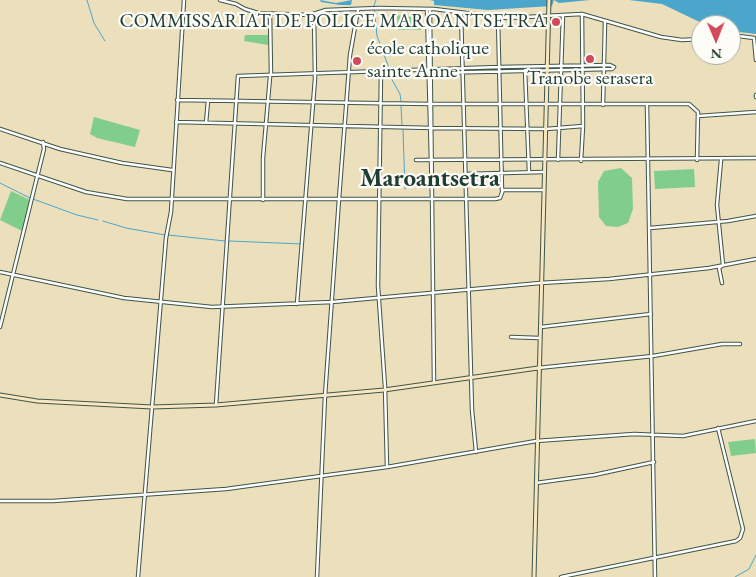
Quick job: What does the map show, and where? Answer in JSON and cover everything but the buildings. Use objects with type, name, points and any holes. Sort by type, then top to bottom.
[{"type":"main road","points":[[534,577],[540,283],[549,0]]},
{"type":"main road","points":[[0,395],[37,401],[152,407],[216,405],[384,390],[538,368]]},
{"type":"street","points":[[138,577],[166,238],[172,199],[172,170],[184,0]]},
{"type":"street","points":[[220,0],[236,4],[248,11],[270,14],[314,14],[326,10],[374,8],[428,9],[498,18],[520,18],[549,14],[582,14],[661,37],[691,40]]},
{"type":"street","points":[[428,9],[434,383]]},
{"type":"street","points":[[317,577],[323,476],[325,396],[338,199],[350,50],[358,18],[358,10]]},
{"type":"street","points":[[255,17],[258,13]]},
{"type":"street","points":[[461,13],[476,452]]},
{"type":"street","points":[[264,200],[263,158],[270,76],[270,14]]},
{"type":"street","points":[[297,304],[303,250],[315,74],[314,14]]},
{"type":"street","points":[[582,14],[584,104],[582,161]]},
{"type":"street","points":[[558,160],[560,68],[564,15]]},
{"type":"street","points":[[0,163],[86,192],[127,199],[498,199],[502,191],[502,160],[498,18]]},
{"type":"street","points":[[603,105],[605,21]]},
{"type":"street","points":[[741,36],[754,38],[756,60]]},
{"type":"street","points":[[216,405],[238,76],[604,67]]},
{"type":"street","points":[[499,69],[525,70],[547,68]]},
{"type":"street","points":[[525,70],[528,172]]},
{"type":"street","points":[[381,72],[378,298],[385,386],[386,467]]},
{"type":"street","points":[[178,100],[647,106],[689,104],[696,109],[698,116],[696,160]]},
{"type":"street","points":[[206,123],[208,101]]},
{"type":"street","points":[[647,106],[653,356],[654,577]]},
{"type":"street","points":[[698,116],[756,112]]},
{"type":"street","points":[[176,122],[528,129],[584,126]]},
{"type":"street","points":[[0,129],[122,163],[172,170]]},
{"type":"street","points":[[0,327],[38,176],[44,149],[43,142]]},
{"type":"street","points":[[416,160],[545,159],[648,161],[756,158]]},
{"type":"street","points":[[721,160],[717,205],[723,265]]},
{"type":"street","points":[[466,174],[544,172]]},
{"type":"street","points":[[502,191],[544,190]]},
{"type":"street","points":[[650,228],[756,216]]},
{"type":"street","points":[[0,272],[116,297],[204,307],[332,302],[470,291],[650,274],[756,259]]},
{"type":"street","points":[[722,283],[719,268],[723,265]]},
{"type":"street","points":[[539,327],[651,314]]},
{"type":"street","points":[[511,337],[539,338]]},
{"type":"street","points":[[538,368],[653,356],[722,344],[740,344]]},
{"type":"street","points":[[0,501],[53,501],[226,489],[386,467],[536,441],[624,435],[685,435],[756,421]]},
{"type":"street","points":[[561,577],[736,540],[743,530],[718,428]]},
{"type":"street","points":[[536,483],[594,475],[654,462]]},
{"type":"green space","points":[[397,15],[421,18],[421,30],[398,30]]},
{"type":"green space","points":[[245,35],[268,35],[268,45],[244,41]]},
{"type":"green space","points":[[94,117],[140,130],[135,147],[97,138],[90,134]]},
{"type":"green space","points":[[621,168],[632,178],[633,209],[628,223],[618,227],[606,226],[599,217],[598,182],[604,171]]},
{"type":"green space","points":[[694,169],[695,187],[655,189],[654,171]]},
{"type":"green space","points":[[11,191],[30,200],[22,231],[0,220]]},
{"type":"green space","points":[[755,439],[756,453],[731,456],[728,442]]},
{"type":"water","points":[[320,0],[336,3],[352,0],[351,5],[340,5],[321,2]]},
{"type":"water","points":[[430,0],[554,0],[552,6],[488,10],[434,5],[434,1]]},
{"type":"water","points":[[554,0],[590,0],[559,3]]},
{"type":"water","points":[[629,0],[756,0],[756,34],[741,32],[741,15],[691,15],[691,18],[662,4]]},
{"type":"waterway","points":[[87,0],[94,23],[105,41]]},
{"type":"waterway","points":[[376,0],[374,5],[377,36],[389,68]]},
{"type":"waterway","points":[[390,76],[400,94],[401,101]]},
{"type":"waterway","points":[[401,106],[402,125]]},
{"type":"waterway","points":[[403,130],[405,189]]},
{"type":"waterway","points":[[0,183],[30,198]]},
{"type":"waterway","points":[[33,199],[77,215],[98,220]]},
{"type":"waterway","points":[[103,221],[126,228],[165,235]]},
{"type":"waterway","points":[[168,235],[225,241]]},
{"type":"waterway","points":[[229,241],[302,244]]},
{"type":"waterway","points":[[735,577],[749,569],[756,555]]},
{"type":"place","name":"COMMISSARIAT DE POLICE MAROANTSETRA","points":[[556,22]]},
{"type":"place","name":"Tranobe serasera","points":[[590,59]]},
{"type":"place","name":"école catholique sainte Anne","points":[[357,61]]},
{"type":"district","name":"Maroantsetra","points":[[430,179]]}]
